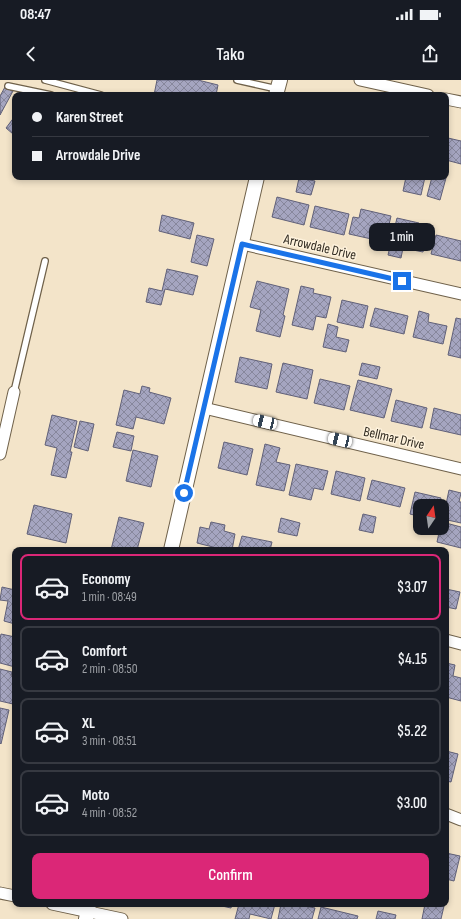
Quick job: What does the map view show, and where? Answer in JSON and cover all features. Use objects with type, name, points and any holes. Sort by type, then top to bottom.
[{"type":"street","points":[[360,80],[414,92]]},
{"type":"street","points":[[449,100],[461,102]]},
{"type":"street","points":[[172,547],[256,180]]},
{"type":"street","name":"Arrowdale Drive","points":[[242,244],[461,294]]},
{"type":"street","points":[[0,454],[14,392]]},
{"type":"street","name":"Bellmar Drive","points":[[204,408],[461,469]]},
{"type":"street","points":[[449,641],[461,644]]},
{"type":"street","points":[[449,815],[461,820]]},
{"type":"street","points":[[0,893],[12,895]]},
{"type":"street","points":[[65,907],[122,919]]},
{"type":"lane","points":[[45,80],[90,92]]},
{"type":"lane","points":[[237,80],[278,88]]},
{"type":"lane","points":[[8,86],[37,92]]},
{"type":"lane","points":[[14,392],[45,261]]},
{"type":"building","points":[[157,80],[198,80],[218,85],[217,92],[155,92]]},
{"type":"building","points":[[5,87],[13,91],[0,115],[0,96]]},
{"type":"building","points":[[12,120],[12,133],[6,128]]},
{"type":"building","points":[[449,138],[461,141],[461,164],[449,161]]},
{"type":"building","points":[[299,180],[315,181],[311,195],[296,192]]},
{"type":"building","points":[[405,180],[424,180],[421,195],[403,191]]},
{"type":"building","points":[[431,180],[445,180],[440,200],[427,196]]},
{"type":"building","points":[[277,197],[309,205],[304,225],[272,217]]},
{"type":"building","points":[[315,206],[349,214],[344,235],[310,227]]},
{"type":"building","points":[[361,209],[391,216],[385,242],[349,234],[353,217],[359,218]]},
{"type":"building","points":[[162,215],[194,223],[190,239],[159,231]]},
{"type":"building","points":[[397,218],[419,223],[417,232],[428,234],[423,252],[403,248],[401,258],[388,255]]},
{"type":"building","points":[[197,235],[214,239],[207,266],[191,262]]},
{"type":"building","points":[[436,235],[461,241],[461,261],[431,254]]},
{"type":"building","points":[[167,269],[198,276],[193,295],[165,289],[161,305],[146,302],[149,288],[162,291]]},
{"type":"building","points":[[257,281],[289,289],[280,337],[256,331],[261,310],[250,307]]},
{"type":"building","points":[[301,286],[314,289],[313,293],[331,297],[326,318],[316,316],[313,330],[292,325]]},
{"type":"building","points":[[342,300],[368,306],[363,328],[337,322]]},
{"type":"building","points":[[375,308],[408,316],[404,334],[370,326]]},
{"type":"building","points":[[419,311],[429,314],[428,322],[447,326],[443,344],[413,337]]},
{"type":"building","points":[[456,318],[461,319],[461,358],[448,355]]},
{"type":"building","points":[[328,324],[338,327],[336,337],[349,340],[346,352],[323,347]]},
{"type":"building","points":[[240,357],[272,364],[267,389],[235,382]]},
{"type":"building","points":[[283,363],[313,370],[307,399],[276,392]]},
{"type":"building","points":[[362,363],[380,367],[377,379],[359,375]]},
{"type":"building","points":[[320,379],[350,386],[344,410],[314,403]]},
{"type":"building","points":[[358,380],[392,389],[384,418],[350,410]]},
{"type":"building","points":[[142,386],[150,388],[149,392],[171,398],[164,424],[136,417],[133,429],[116,425],[124,390],[140,394]]},
{"type":"building","points":[[396,400],[427,408],[422,428],[391,421]]},
{"type":"building","points":[[434,408],[461,415],[461,435],[430,428]]},
{"type":"building","points":[[52,415],[77,421],[66,478],[51,475],[57,448],[45,445]]},
{"type":"building","points":[[80,421],[94,424],[88,451],[74,447]]},
{"type":"building","points":[[117,432],[134,436],[131,451],[113,447]]},
{"type":"building","points":[[224,442],[253,449],[247,475],[218,468]]},
{"type":"building","points":[[265,444],[280,448],[276,462],[290,465],[284,491],[256,485]]},
{"type":"building","points":[[133,450],[158,456],[151,487],[126,481]]},
{"type":"building","points":[[296,464],[328,471],[323,490],[314,488],[311,500],[289,495]]},
{"type":"building","points":[[336,471],[365,478],[360,501],[331,494]]},
{"type":"building","points":[[372,480],[405,488],[400,507],[367,499]]},
{"type":"building","points":[[449,490],[461,493],[459,502],[461,502],[461,523],[449,520],[449,499],[447,499]]},
{"type":"building","points":[[415,492],[441,498],[441,499],[413,499]]},
{"type":"building","points":[[413,501],[413,515],[410,514]]},
{"type":"building","points":[[34,505],[72,514],[66,543],[27,534]]},
{"type":"building","points":[[363,514],[376,517],[373,533],[359,530]]},
{"type":"building","points":[[119,517],[144,523],[138,547],[112,547]]},
{"type":"building","points":[[281,518],[300,523],[297,536],[278,532]]},
{"type":"building","points":[[211,522],[225,525],[224,531],[235,534],[233,547],[213,547],[197,543],[200,527],[209,529]]},
{"type":"building","points":[[449,524],[461,527],[461,548],[437,542],[438,535],[449,535]]},
{"type":"building","points":[[242,536],[272,542],[271,547],[239,547]]},
{"type":"building","points":[[2,587],[12,589],[12,623],[4,621],[8,601],[0,600]]},
{"type":"building","points":[[449,590],[460,592],[456,609],[449,608]]},
{"type":"building","points":[[1,634],[12,636],[12,666],[0,663]]},
{"type":"building","points":[[449,664],[455,665],[453,676],[461,678],[461,701],[449,698]]},
{"type":"building","points":[[0,669],[12,672],[12,704],[0,701]]},
{"type":"building","points":[[0,708],[9,710],[1,744],[0,743]]},
{"type":"building","points":[[449,752],[458,754],[451,782],[449,782]]},
{"type":"building","points":[[449,854],[460,856],[454,881],[449,880]]},
{"type":"building","points":[[238,907],[274,907],[271,919],[250,914],[249,919],[235,919]]},
{"type":"building","points":[[280,907],[315,908],[312,919],[278,919]]},
{"type":"building","points":[[321,907],[358,916],[357,919],[318,919]]},
{"type":"building","points":[[424,907],[444,907],[441,919],[422,919]]},
{"type":"building","points":[[378,911],[396,915],[395,919],[376,919]]},
{"type":"route","points":[[184,493],[242,244],[402,281]]}]
